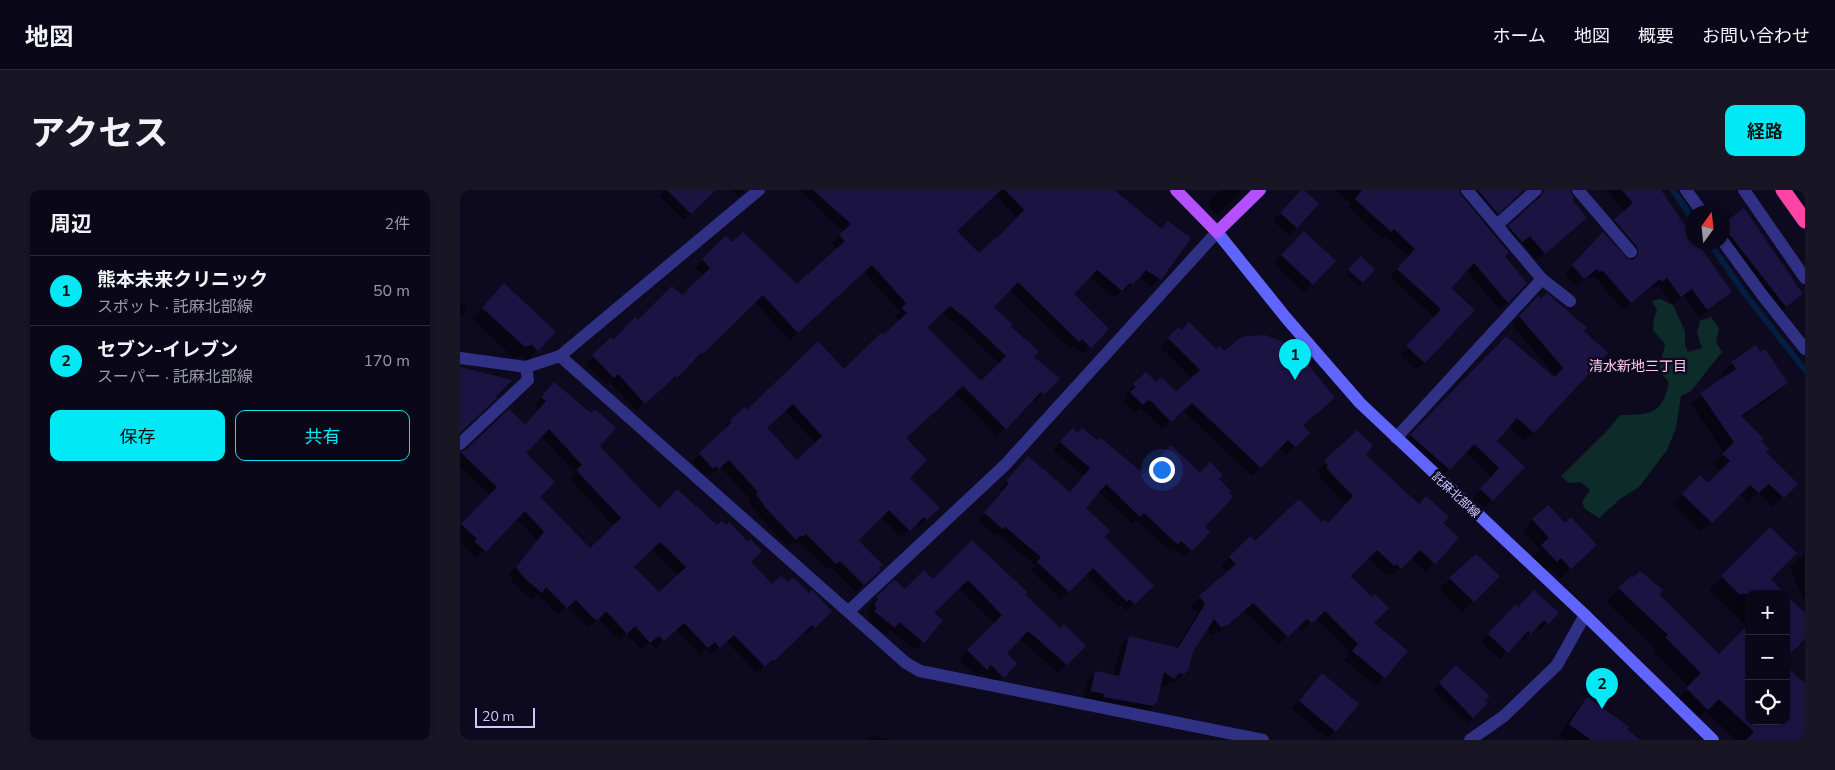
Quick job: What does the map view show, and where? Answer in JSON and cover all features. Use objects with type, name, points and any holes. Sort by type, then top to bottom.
[{"type":"highway","points":[[1783,190],[1805,221]]},
{"type":"main road","points":[[1176,190],[1217,232],[1260,190]]},
{"type":"main road","name":"託麻北部線","points":[[1217,232],[1287,319],[1354,396],[1396,438],[1586,615],[1713,740]]},
{"type":"street","points":[[460,358],[526,367],[560,356],[760,190]]},
{"type":"street","points":[[1467,190],[1542,279],[1570,301]]},
{"type":"street","points":[[1497,225],[1536,190]]},
{"type":"street","points":[[1578,190],[1631,252]]},
{"type":"street","points":[[1686,190],[1697,205]]},
{"type":"street","points":[[1744,190],[1805,278]]},
{"type":"street","points":[[849,611],[1005,465],[1217,232]]},
{"type":"street","points":[[1729,250],[1805,349]]},
{"type":"street","points":[[1396,438],[1542,279]]},
{"type":"street","points":[[560,356],[906,663],[920,671],[1263,740]]},
{"type":"street","points":[[460,444],[528,380],[526,367]]},
{"type":"street","points":[[1470,740],[1504,716],[1557,665],[1586,615]]},
{"type":"green space","points":[[1660,299],[1673,305],[1685,331],[1685,345],[1688,352],[1702,348],[1697,333],[1700,321],[1711,317],[1719,328],[1716,342],[1722,352],[1690,392],[1681,396],[1676,428],[1667,450],[1639,487],[1620,499],[1599,518],[1585,509],[1582,502],[1590,490],[1581,482],[1569,483],[1561,476],[1608,430],[1620,415],[1647,413],[1659,407],[1663,401],[1669,382],[1659,371],[1665,344],[1653,330],[1657,310],[1652,301]]},
{"type":"building","points":[[667,190],[716,190],[691,214]]},
{"type":"building","points":[[813,190],[1001,190],[957,231],[979,253],[996,239],[1024,210],[1005,190],[1114,190],[1162,229],[1168,221],[1191,238],[1161,280],[1146,270],[1133,285],[1130,283],[1122,291],[1097,270],[1074,294],[1109,329],[1091,348],[1082,339],[1079,342],[1018,282],[994,307],[1013,325],[1011,327],[1039,351],[1034,357],[1060,378],[1044,395],[1041,392],[1006,429],[963,386],[906,438],[927,460],[910,478],[940,508],[927,520],[924,517],[910,531],[889,510],[861,538],[859,541],[883,565],[879,568],[881,570],[864,585],[840,561],[836,564],[806,534],[803,537],[801,535],[796,540],[765,507],[756,494],[758,492],[729,460],[719,469],[716,466],[713,469],[699,453],[732,422],[730,420],[745,407],[747,410],[818,341],[844,369],[881,333],[883,335],[907,313],[902,308],[906,303],[872,265],[798,333],[763,295],[703,354],[701,353],[677,378],[676,376],[645,404],[618,374],[614,378],[592,355],[611,337],[613,340],[635,317],[638,320],[672,286],[682,295],[710,268],[702,259],[726,236],[732,242],[743,232],[797,284],[845,241],[839,235],[851,224]],"holes":[[[950,306],[968,320],[1006,356],[981,381],[927,327]],[[793,404],[822,436],[797,460],[767,428]]]},
{"type":"building","points":[[1301,190],[1304,190],[1319,204],[1297,228],[1280,213]]},
{"type":"building","points":[[1362,190],[1459,190],[1461,195],[1509,253],[1505,256],[1527,283],[1508,303],[1474,263],[1451,288],[1475,310],[1425,363],[1406,346],[1441,309],[1397,269],[1415,249],[1394,229],[1391,232],[1355,199]]},
{"type":"building","points":[[1478,190],[1524,190],[1498,214]]},
{"type":"building","points":[[1544,190],[1570,190],[1574,198],[1572,200],[1587,218],[1545,254],[1530,236],[1522,242],[1508,226],[1541,196]]},
{"type":"building","points":[[1622,190],[1661,190],[1685,226],[1685,250],[1703,250],[1732,292],[1707,310],[1692,289],[1681,297],[1667,278],[1662,282],[1660,279],[1631,303],[1602,270],[1600,272],[1597,269],[1584,279],[1572,265],[1603,232],[1628,259],[1633,260],[1638,255],[1637,247],[1614,220],[1633,203]]},
{"type":"building","points":[[1744,208],[1803,294],[1786,307],[1730,235],[1730,219]]},
{"type":"building","points":[[1304,231],[1336,261],[1313,285],[1281,255]]},
{"type":"building","points":[[1361,256],[1375,270],[1363,283],[1348,270]]},
{"type":"building","points":[[504,283],[556,332],[538,351],[532,345],[525,347],[482,308]]},
{"type":"building","points":[[1547,293],[1587,328],[1584,331],[1608,353],[1534,433],[1517,418],[1497,441],[1525,467],[1493,501],[1480,489],[1499,468],[1474,444],[1450,470],[1410,435],[1506,336],[1554,377],[1563,368],[1519,316],[1538,296],[1541,299]]},
{"type":"building","points":[[1189,322],[1216,349],[1219,346],[1224,351],[1240,338],[1249,335],[1265,335],[1284,342],[1299,360],[1303,358],[1335,398],[1303,425],[1310,433],[1295,447],[1288,440],[1261,468],[1192,403],[1171,422],[1152,402],[1148,400],[1143,405],[1130,392],[1136,387],[1133,384],[1146,372],[1156,382],[1162,377],[1176,392],[1200,370],[1168,338],[1178,327],[1182,330]]},
{"type":"building","points":[[1756,345],[1760,352],[1765,349],[1788,383],[1741,416],[1764,439],[1761,441],[1769,449],[1766,452],[1798,484],[1784,498],[1769,484],[1759,493],[1750,485],[1712,523],[1682,494],[1700,475],[1708,483],[1730,461],[1722,454],[1734,442],[1700,393],[1736,369],[1731,362]]},
{"type":"building","points":[[460,367],[512,380],[495,397],[497,398],[460,433]]},
{"type":"building","points":[[554,382],[591,413],[595,409],[616,428],[600,446],[659,509],[677,489],[717,525],[722,521],[726,525],[729,522],[748,542],[750,539],[762,551],[751,562],[772,584],[781,576],[788,582],[793,577],[809,593],[812,590],[832,611],[815,628],[812,625],[774,661],[772,660],[765,667],[734,635],[720,648],[715,642],[708,648],[684,623],[664,641],[659,636],[650,643],[635,626],[627,634],[606,611],[598,620],[594,619],[576,600],[567,608],[546,587],[542,593],[524,578],[516,567],[544,532],[525,511],[486,552],[474,541],[477,539],[461,524],[497,487],[460,452],[466,450],[509,409],[525,425],[546,401],[541,397]],"holes":[[[549,429],[582,465],[576,470],[621,518],[590,548],[540,497],[555,482],[526,453]],[[660,542],[686,567],[659,592],[634,567]]]},
{"type":"building","points":[[1072,428],[1078,433],[1082,428],[1098,441],[1101,438],[1144,474],[1171,445],[1200,473],[1210,462],[1223,475],[1219,479],[1231,491],[1229,493],[1233,497],[1205,527],[1210,532],[1192,551],[1181,541],[1178,545],[1144,513],[1140,517],[1106,484],[1086,508],[1110,531],[1105,537],[1154,586],[1135,604],[1129,599],[1127,602],[1093,568],[1069,592],[1037,562],[1041,557],[1005,527],[1003,529],[984,513],[1009,483],[1006,481],[1028,456],[1070,492],[1090,468],[1060,442]]},
{"type":"building","points":[[1357,430],[1373,446],[1366,455],[1419,504],[1426,496],[1449,517],[1443,523],[1459,538],[1435,564],[1420,550],[1401,569],[1396,564],[1394,566],[1377,550],[1350,576],[1372,597],[1375,594],[1389,608],[1374,623],[1408,651],[1385,678],[1352,651],[1358,644],[1325,611],[1312,623],[1307,619],[1288,637],[1253,603],[1226,627],[1225,625],[1222,628],[1214,619],[1193,652],[1188,671],[1185,674],[1179,673],[1174,679],[1164,672],[1157,703],[1154,706],[1103,697],[1104,694],[1091,691],[1095,671],[1119,676],[1129,636],[1178,648],[1205,604],[1199,596],[1236,564],[1229,557],[1250,536],[1255,541],[1299,499],[1322,522],[1324,520],[1328,523],[1353,496],[1326,468],[1328,466],[1324,461]]},
{"type":"building","points":[[1548,505],[1565,523],[1571,517],[1597,545],[1571,569],[1561,558],[1557,562],[1541,545],[1549,538],[1532,519]]},
{"type":"building","points":[[1770,527],[1797,553],[1771,579],[1781,590],[1745,590],[1745,594],[1739,594],[1721,576]]},
{"type":"building","points":[[972,540],[1027,592],[1025,594],[1060,628],[1064,624],[1086,646],[1067,665],[1028,631],[1007,653],[1017,664],[1004,678],[991,665],[987,670],[967,650],[1002,615],[968,580],[934,613],[943,620],[924,643],[899,622],[895,628],[874,611],[877,608],[874,605],[878,599],[876,597],[894,580],[905,589],[924,570],[933,579]]},
{"type":"building","points":[[1476,554],[1500,576],[1474,602],[1449,578]]},
{"type":"building","points":[[1640,571],[1663,590],[1659,594],[1719,654],[1745,628],[1745,724],[1719,699],[1708,710],[1686,688],[1701,673],[1665,637],[1668,635],[1618,588],[1631,576],[1632,578]]},
{"type":"building","points":[[1534,590],[1559,613],[1548,624],[1544,620],[1531,634],[1528,631],[1508,653],[1488,634],[1516,604],[1518,607]]},
{"type":"building","points":[[1790,599],[1805,613],[1805,639],[1790,654]]},
{"type":"building","points":[[1456,665],[1490,696],[1485,701],[1488,703],[1473,718],[1439,683]]},
{"type":"building","points":[[1790,670],[1805,684],[1805,740],[1746,740],[1754,732],[1747,725],[1790,725]]},
{"type":"building","points":[[1322,673],[1359,704],[1336,732],[1299,701]]},
{"type":"building","points":[[1587,697],[1629,727],[1627,730],[1640,740],[1591,740],[1569,724]]},
{"type":"waterway","points":[[1673,190],[1685,208]]},
{"type":"waterway","points":[[1715,250],[1745,294],[1805,370]]},
{"type":"place","name":"熊本未来クリニック","points":[[1295,380]]},
{"type":"place","name":"セブン-イレブン","points":[[1602,709]]},
{"type":"district","name":"清水新地三丁目","points":[[1638,366]]}]
